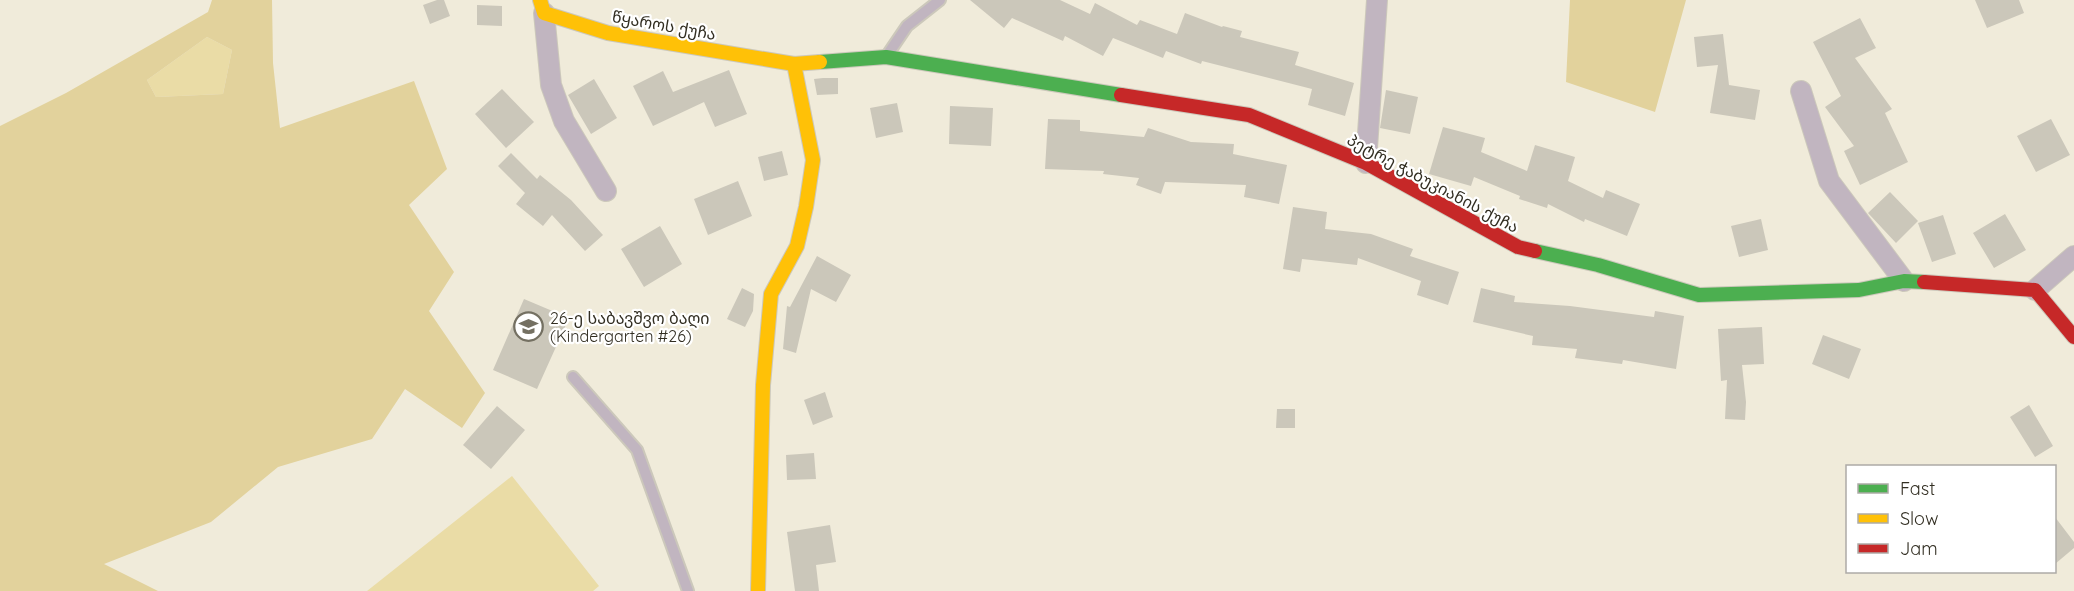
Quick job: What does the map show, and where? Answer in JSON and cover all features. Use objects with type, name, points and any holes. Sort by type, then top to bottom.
[{"type":"street","points":[[1366,163],[1377,0]]},
{"type":"street","points":[[542,6],[554,94],[564,121],[606,191]]},
{"type":"street","name":"წყაროს ქუჩა","points":[[542,6],[609,33],[794,64]]},
{"type":"street","name":"პეტრე ჭაბუკიანის ქუჩა","points":[[794,64],[886,57],[1249,114],[1366,163],[1518,247],[1598,265],[1699,295],[1859,290],[1904,281],[2035,290]]},
{"type":"street","points":[[758,591],[763,385],[771,294],[797,246],[813,160],[794,64]]},
{"type":"street","points":[[1801,91],[1829,181],[1904,281]]},
{"type":"street","points":[[2074,256],[2035,290],[2074,337]]},
{"type":"lane","points":[[886,57],[907,26],[940,0]]},
{"type":"lane","points":[[573,377],[637,450],[688,591]]},
{"type":"shaded area","points":[[212,0],[272,0],[273,63],[280,128],[414,81],[447,169],[409,205],[454,272],[429,311],[485,393],[462,428],[405,389],[372,439],[278,467],[211,522],[104,564],[158,591],[0,591],[0,126],[66,93],[208,12]],"holes":[[[207,37],[232,50],[223,94],[156,97],[147,80]]]},
{"type":"shaded area","points":[[1570,0],[1686,0],[1655,112],[1566,82]]},
{"type":"shaded area","points":[[207,37],[232,50],[223,94],[156,97],[147,80]]},
{"type":"shaded area","points":[[512,476],[599,586],[593,591],[367,591]]},
{"type":"building","points":[[444,0],[450,16],[430,24],[423,5]]},
{"type":"building","points":[[970,0],[1060,0],[1090,14],[1095,3],[1137,25],[1140,20],[1177,34],[1185,13],[1222,27],[1242,31],[1240,37],[1299,52],[1295,65],[1354,83],[1345,116],[1308,105],[1312,89],[1202,61],[1201,64],[1166,51],[1163,58],[1113,38],[1103,56],[1065,36],[1063,41],[1012,18],[1004,28]]},
{"type":"building","points":[[1975,0],[2019,0],[2024,13],[1987,28]]},
{"type":"building","points":[[477,5],[502,6],[502,26],[477,25]]},
{"type":"building","points":[[1860,18],[1876,48],[1855,58],[1892,109],[1885,113],[1908,162],[1860,185],[1844,151],[1854,146],[1825,107],[1841,96],[1813,42]]},
{"type":"building","points":[[1723,34],[1729,85],[1760,90],[1755,120],[1710,113],[1718,65],[1697,67],[1694,37]]},
{"type":"building","points":[[729,70],[747,114],[715,127],[704,102],[653,126],[633,86],[663,71],[673,92]]},
{"type":"building","points":[[838,78],[838,94],[817,95],[814,79]]},
{"type":"building","points":[[594,79],[617,118],[591,134],[568,95]]},
{"type":"building","points":[[502,89],[534,122],[506,148],[475,114]]},
{"type":"building","points":[[1386,90],[1418,97],[1410,134],[1380,128]]},
{"type":"building","points":[[897,103],[903,132],[876,138],[870,108]]},
{"type":"building","points":[[950,106],[993,108],[991,146],[949,144]]},
{"type":"building","points":[[1048,119],[1080,120],[1080,131],[1144,137],[1148,128],[1191,142],[1234,144],[1233,154],[1287,165],[1279,204],[1244,197],[1246,185],[1165,182],[1161,194],[1136,185],[1139,178],[1103,174],[1104,171],[1045,169]]},
{"type":"building","points":[[2051,119],[2070,155],[2036,172],[2017,136]]},
{"type":"building","points":[[1443,127],[1485,138],[1481,152],[1527,171],[1535,145],[1575,157],[1568,181],[1603,198],[1606,190],[1640,204],[1627,236],[1585,219],[1584,222],[1548,204],[1547,208],[1519,199],[1520,196],[1474,177],[1471,186],[1429,174]]},
{"type":"building","points":[[782,151],[788,175],[764,181],[758,157]]},
{"type":"building","points":[[511,153],[537,179],[540,175],[571,200],[603,235],[585,251],[552,215],[543,226],[516,204],[525,193],[498,166]]},
{"type":"building","points":[[738,181],[752,216],[708,235],[694,199]]},
{"type":"building","points":[[1890,192],[1918,221],[1896,243],[1868,213]]},
{"type":"building","points":[[1293,207],[1327,212],[1325,229],[1371,234],[1413,249],[1410,256],[1459,272],[1448,305],[1417,295],[1421,281],[1358,258],[1357,265],[1302,259],[1300,272],[1283,269]]},
{"type":"building","points":[[2005,214],[2026,250],[1994,268],[1973,233]]},
{"type":"building","points":[[1943,215],[1956,254],[1932,262],[1918,223]]},
{"type":"building","points":[[1761,219],[1768,250],[1739,257],[1731,226]]},
{"type":"building","points":[[660,226],[682,264],[644,287],[621,249]]},
{"type":"building","points":[[817,256],[851,275],[836,302],[811,289],[796,353],[783,349],[787,306],[790,307]]},
{"type":"building","points":[[742,288],[754,294],[753,311],[745,327],[727,319]]},
{"type":"building","points":[[1481,288],[1515,296],[1514,302],[1570,306],[1654,317],[1655,311],[1684,316],[1676,369],[1623,360],[1622,364],[1575,358],[1577,349],[1532,345],[1533,336],[1473,322]]},
{"type":"building","points":[[524,299],[569,318],[537,389],[493,370]]},
{"type":"building","points":[[1762,327],[1764,364],[1742,365],[1746,402],[1745,420],[1725,419],[1727,380],[1721,381],[1718,329]]},
{"type":"building","points":[[1823,335],[1861,349],[1849,379],[1812,364]]},
{"type":"building","points":[[825,392],[833,417],[813,425],[804,400]]},
{"type":"building","points":[[2029,405],[2053,446],[2035,457],[2010,417]]},
{"type":"building","points":[[497,406],[525,430],[491,469],[463,445]]},
{"type":"building","points":[[1277,409],[1295,409],[1295,428],[1276,428]]},
{"type":"building","points":[[814,453],[816,479],[787,480],[786,455]]},
{"type":"building","points":[[2056,518],[2074,542],[2074,548],[2056,563]]},
{"type":"building","points":[[830,525],[836,562],[816,565],[819,591],[795,591],[787,532]]},
{"type":"traffic: fast","points":[[820,62],[886,57],[1121,95]]},
{"type":"traffic: fast","points":[[1535,251],[1598,265],[1699,295],[1859,290],[1904,281],[1924,282]]},
{"type":"traffic: slow","points":[[540,0],[544,13],[608,33],[794,64],[820,62]]},
{"type":"traffic: slow","points":[[758,591],[763,385],[771,294],[797,246],[813,160],[794,64]]},
{"type":"traffic: jam","points":[[1121,95],[1249,115],[1366,163],[1518,247],[1535,251]]},
{"type":"traffic: jam","points":[[1924,282],[2035,290],[2074,337]]},
{"type":"place","name":"26-ე საბავშვო ბაღი (Kindergarten #26)","points":[[529,327]]}]
